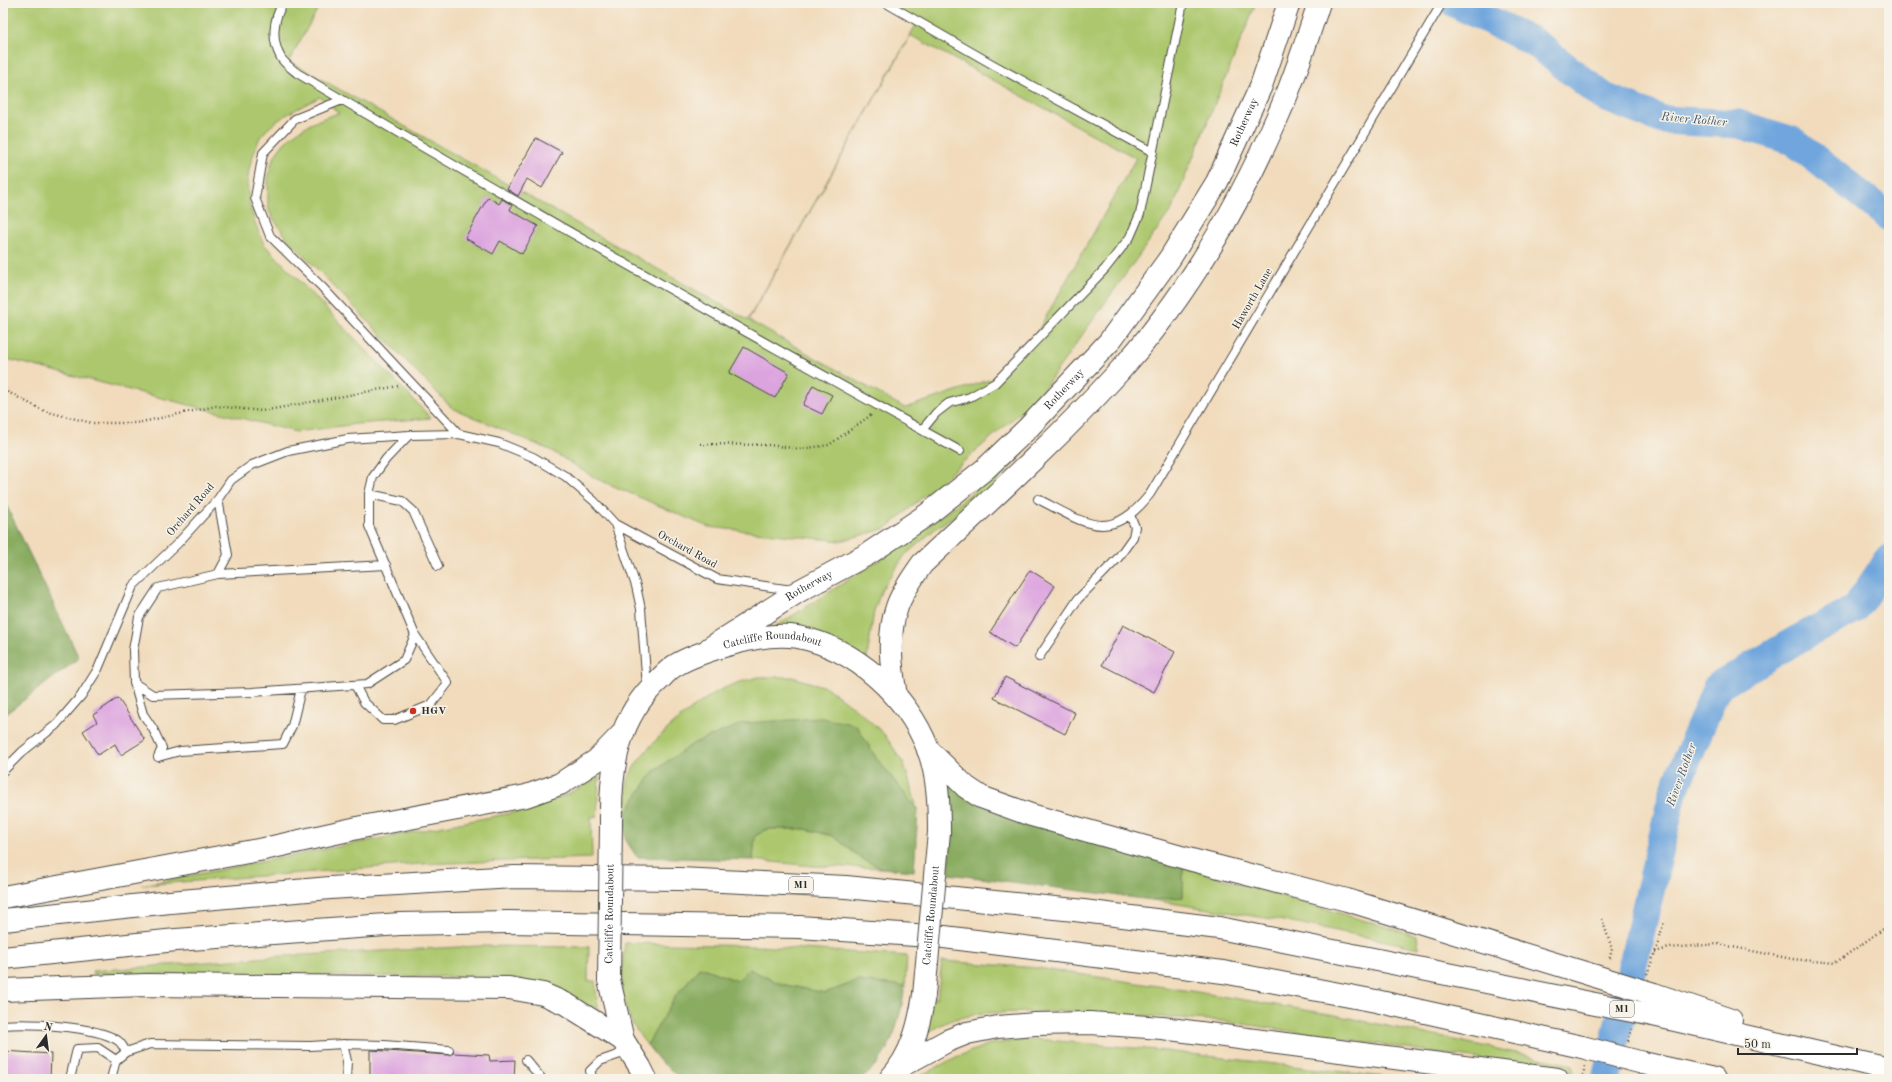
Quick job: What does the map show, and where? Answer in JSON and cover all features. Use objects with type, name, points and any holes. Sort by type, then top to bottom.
[{"type":"main road","name":"Rotherway","points":[[701,653],[799,591],[868,554],[928,514],[979,473],[1027,429],[1109,342],[1170,258],[1217,182],[1261,86],[1289,3]]},
{"type":"main road","points":[[896,696],[891,667],[892,627],[897,606],[912,579],[922,564],[1071,421],[1116,375],[1151,332],[1196,269],[1237,202],[1277,118],[1319,3]]},
{"type":"main road","name":"Catcliffe Roundabout","points":[[646,1079],[626,1045],[609,980],[610,792],[616,753],[632,711],[648,690],[675,665],[701,653],[760,637],[798,637],[835,649],[846,655],[878,678],[896,696],[922,735],[928,750],[938,792],[939,832],[924,994],[917,1029],[910,1050],[896,1073]]},
{"type":"main road","points":[[3,897],[264,849],[362,827],[526,796],[560,784],[597,760],[623,732]]},
{"type":"main road","points":[[928,750],[966,787],[981,797],[1031,815],[1192,860],[1347,900],[1654,994],[1832,1055]]},
{"type":"main road","name":"M1","points":[[3,920],[170,902],[299,891],[514,877],[678,879],[846,887],[1075,910],[1219,928],[1653,1016],[1889,1068]]},
{"type":"main road","points":[[3,958],[176,940],[400,924],[508,922],[798,927],[944,937],[1224,972],[1376,1001],[1582,1047],[1714,1079]]},
{"type":"main road","points":[[3,990],[145,985],[509,988],[543,994],[566,1004],[626,1045]]},
{"type":"main road","points":[[896,1073],[948,1041],[967,1033],[1028,1025],[1090,1023],[1162,1028],[1557,1079]]},
{"type":"lane","points":[[283,3],[274,23],[275,45],[282,59],[297,73],[499,192],[960,451]]},
{"type":"lane","points":[[886,3],[992,64],[1154,152]]},
{"type":"lane","points":[[922,430],[936,413],[949,403],[970,397],[995,383],[1105,269],[1130,236],[1140,214],[1154,152],[1164,89],[1183,3]]},
{"type":"lane","name":"Haworth Lane","points":[[1038,499],[1076,518],[1101,527],[1116,523],[1140,507],[1154,488],[1442,3]]},
{"type":"lane","points":[[342,100],[295,119],[263,153],[255,198],[270,236],[322,287],[459,434]]},
{"type":"lane","name":"Orchard Road","points":[[3,772],[22,752],[56,725],[81,696],[98,669],[132,586],[178,543],[218,499],[230,480],[252,465],[288,450],[348,439],[409,435],[459,434],[499,443],[533,457],[565,476],[594,501],[615,524],[717,580],[799,591]]},
{"type":"lane","points":[[355,685],[364,702],[383,720],[394,720],[431,705],[448,683],[415,635],[370,526],[369,494],[373,477],[386,459],[409,435]]},
{"type":"lane","points":[[369,494],[402,501],[413,511],[438,566]]},
{"type":"lane","points":[[218,499],[228,555],[218,574]]},
{"type":"lane","points":[[1039,657],[1078,600],[1118,558],[1133,537],[1135,527],[1130,515]]},
{"type":"lane","name":"Orchard Road","points":[[615,524],[638,594],[641,609],[648,690]]},
{"type":"lane","points":[[301,688],[292,726],[283,744],[180,751],[158,757],[162,748],[153,729],[143,714],[134,683],[133,650],[139,617],[158,588],[218,574],[386,565]]},
{"type":"lane","points":[[134,683],[153,695],[188,695],[367,684],[404,660],[415,635]]},
{"type":"lane","points":[[3,1025],[52,1025],[99,1034],[118,1040],[126,1052]]},
{"type":"lane","points":[[111,1079],[116,1060],[126,1052],[150,1044],[310,1046],[342,1044],[384,1045],[449,1050]]},
{"type":"lane","points":[[342,1044],[347,1061],[346,1079]]},
{"type":"lane","points":[[593,1079],[590,1071],[600,1061],[626,1045]]},
{"type":"lane","points":[[70,1079],[76,1049],[98,1048],[116,1060]]},
{"type":"lane","points":[[526,1060],[542,1079]]},
{"type":"path","points":[[3,385],[8,392],[44,411],[92,423],[137,423],[216,406],[262,411],[411,383]]},
{"type":"path","points":[[700,444],[768,445],[801,449],[829,445],[880,407]]},
{"type":"path","points":[[1655,952],[1669,948],[1718,944],[1792,959],[1835,963],[1889,925]]},
{"type":"green space","points":[[3,3],[321,3],[289,61],[905,408],[992,379],[1035,336],[1136,158],[910,35],[916,25],[876,3],[1256,3],[1172,209],[1038,397],[887,528],[841,541],[708,527],[595,478],[550,450],[452,408],[287,238],[270,213],[268,208],[269,175],[272,161],[279,149],[288,139],[299,131],[311,124],[339,113],[320,97],[296,109],[281,119],[267,130],[260,138],[250,165],[248,177],[251,210],[264,244],[431,418],[357,424],[296,432],[3,358]]},
{"type":"green space","points":[[1025,452],[974,506],[955,515],[935,529],[905,555],[882,589],[874,611],[867,658],[773,628],[909,541]]},
{"type":"green space","points":[[3,498],[79,658],[3,716]]},
{"type":"green space","points":[[758,677],[792,677],[826,687],[860,712],[884,734],[904,764],[918,811],[875,756],[856,725],[655,770],[635,798],[626,814],[626,793],[628,781],[633,769],[655,741],[687,713],[717,692],[732,685]]},
{"type":"green space","points":[[822,718],[856,725],[875,756],[918,811],[914,871],[882,868],[864,860],[833,836],[806,829],[768,829],[755,836],[753,860],[637,857],[625,839],[626,814],[635,798],[655,770],[694,743],[744,723]]},
{"type":"green space","points":[[599,777],[597,816],[591,817],[592,858],[420,864],[142,885],[526,810],[566,795]]},
{"type":"green space","points":[[944,779],[1183,867],[1183,897],[1152,900],[949,874],[951,835],[943,834]]},
{"type":"green space","points":[[768,829],[806,829],[833,836],[864,860],[882,868],[812,866],[753,860],[755,836]]},
{"type":"green space","points":[[1183,867],[1417,936],[1419,948],[1303,924],[1152,900],[1183,897]]},
{"type":"green space","points":[[625,943],[758,946],[907,956],[905,986],[858,981],[825,993],[781,984],[749,969],[738,981],[700,967],[675,997],[647,1045],[631,1020],[623,997],[622,972]]},
{"type":"green space","points":[[479,946],[589,947],[588,981],[595,981],[599,1014],[523,980],[491,977],[93,974],[92,971],[283,956]]},
{"type":"green space","points":[[942,961],[1038,968],[1335,1015],[1573,1065],[1573,1073],[1223,1021],[1075,1011],[983,1013],[951,1020],[925,1033],[929,998],[937,998]]},
{"type":"green space","points":[[700,967],[737,981],[749,969],[781,984],[825,993],[858,981],[905,986],[897,1025],[887,1049],[880,1060],[861,1079],[682,1079],[660,1061],[647,1045],[675,997]]},
{"type":"green space","points":[[1036,1039],[1157,1050],[1402,1079],[915,1079],[956,1057],[990,1044]]},
{"type":"building","points":[[536,138],[562,152],[542,188],[527,179],[518,196],[507,189]]},
{"type":"building","points":[[488,197],[499,204],[502,199],[512,205],[510,210],[538,226],[522,254],[500,241],[493,254],[465,238]]},
{"type":"building","points":[[744,347],[789,373],[775,398],[729,373]]},
{"type":"building","points":[[813,385],[832,395],[822,414],[803,405]]},
{"type":"building","points":[[1030,570],[1055,586],[1015,648],[990,632]]},
{"type":"building","points":[[1123,625],[1175,652],[1154,692],[1102,665]]},
{"type":"building","points":[[1005,677],[1075,713],[1065,734],[994,698]]},
{"type":"building","points":[[118,698],[145,740],[121,755],[115,744],[98,755],[83,731],[97,722],[93,715]]},
{"type":"building","points":[[370,1050],[449,1055],[453,1053],[489,1055],[490,1061],[515,1060],[514,1079],[370,1079]]},
{"type":"building","points":[[3,1051],[51,1054],[50,1079],[3,1079]]},
{"type":"waterway","name":"River Rother","points":[[1454,3],[1534,42],[1604,97],[1663,120],[1739,124],[1793,141],[1889,217]]},
{"type":"waterway","name":"River Rother","points":[[1606,1079],[1673,793],[1717,687],[1798,639],[1855,609],[1889,559]]},
{"type":"place","name":"HGV","points":[[413,711]]}]
